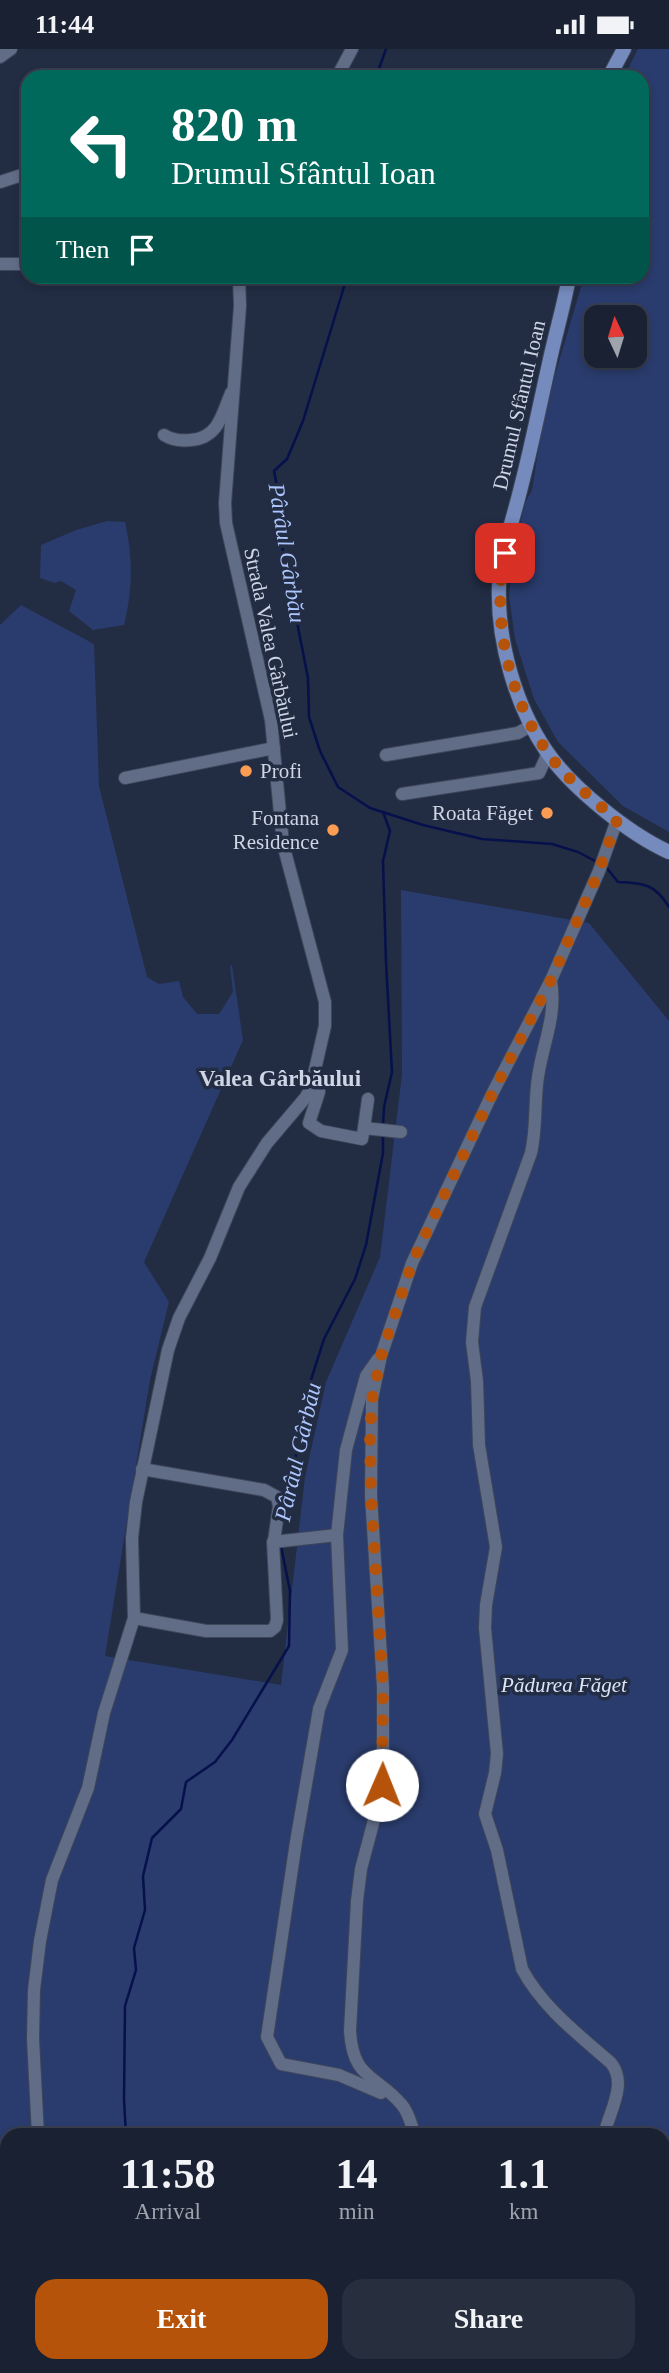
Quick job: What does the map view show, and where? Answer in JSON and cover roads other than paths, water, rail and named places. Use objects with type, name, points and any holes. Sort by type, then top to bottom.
[{"type":"main road","points":[[613,70],[624,49]]},
{"type":"main road","name":"Drumul Sfântul Ioan","points":[[567,284],[505,553],[499,587],[503,630],[510,668],[532,725],[548,753],[576,784],[617,820],[644,840],[669,852]]},
{"type":"street","points":[[0,57],[11,49]]},
{"type":"street","points":[[341,70],[352,49]]},
{"type":"street","points":[[0,182],[21,175]]},
{"type":"street","points":[[0,264],[21,264]]},
{"type":"street","name":"Strada Valea Gârbăului","points":[[239,284],[226,523],[266,695],[283,844],[324,1002],[325,1026],[311,1087]]},
{"type":"street","name":"Strada Valea Gârbăului","points":[[164,435],[186,441],[197,440],[212,433],[218,426],[235,383]]},
{"type":"street","points":[[386,755],[518,733],[532,725]]},
{"type":"street","points":[[125,778],[274,748]]},
{"type":"street","points":[[402,794],[539,773],[548,753]]},
{"type":"street","points":[[412,2128],[404,2108],[355,2061],[350,2031],[356,1901],[383,1771],[383,1687],[371,1471],[372,1399],[381,1356],[412,1263],[493,1092],[551,980],[599,871],[617,820]]},
{"type":"street","points":[[551,980],[554,1004],[539,1073],[533,1143],[475,1307],[472,1323],[479,1445],[496,1547],[486,1605],[485,1628],[497,1754],[485,1814],[488,1830],[497,1850],[522,1969],[545,2003],[611,2063],[618,2075],[618,2088],[606,2128]]},
{"type":"street","points":[[38,2128],[33,2039],[34,1990],[46,1905],[52,1879],[88,1788],[103,1713],[134,1618],[132,1538],[142,1469],[158,1390],[179,1318],[210,1258],[239,1187],[267,1143],[306,1097],[311,1087],[319,1092],[309,1123],[321,1131],[362,1139],[368,1099]]},
{"type":"street","points":[[364,1128],[389,1131]]},
{"type":"street","points":[[381,1356],[366,1376],[346,1450],[337,1535],[342,1650],[319,1709],[267,2037],[281,2064],[339,2075],[394,2098]]},
{"type":"street","points":[[134,1618],[206,1631],[266,1632],[273,1629],[277,1620],[277,1497],[264,1490],[142,1469]]},
{"type":"street","points":[[278,1540],[337,1535]]},
{"type":"waterway","name":"Pârâul Gârbău","points":[[378,70],[386,49]]},
{"type":"waterway","name":"Pârâul Gârbău","points":[[345,284],[303,421],[287,459],[274,471],[279,497],[277,520],[308,678],[309,717],[320,751],[338,787],[370,808],[423,825],[482,839],[552,844],[578,852],[597,862]]},
{"type":"waterway","name":"Pârâul Gârbău","points":[[383,812],[390,831],[383,861],[392,1072],[383,1125]]},
{"type":"waterway","points":[[606,867],[618,882],[642,884],[654,889],[669,907]]},
{"type":"waterway","name":"Pârâul Gârbău","points":[[284,1505],[302,1431],[309,1386],[324,1339],[355,1279],[366,1245],[383,1153],[383,1135]]},
{"type":"waterway","name":"Pârâul Gârbău","points":[[126,2128],[125,2006],[136,1970],[134,1948],[145,1910],[143,1876],[152,1838],[181,1809],[186,1782],[215,1762],[232,1740],[289,1646],[290,1591],[281,1546]]},
{"type":"place","name":"Profi","points":[[246,771]]},
{"type":"place","name":"Roata Făget","points":[[547,813]]},
{"type":"place","name":"Fontana Residence","points":[[333,830]]},
{"type":"district","name":"Valea Gârbăului","points":[[280,1078]]},
{"type":"park label","name":"Pădurea Făget","points":[[564,1685]]}]
